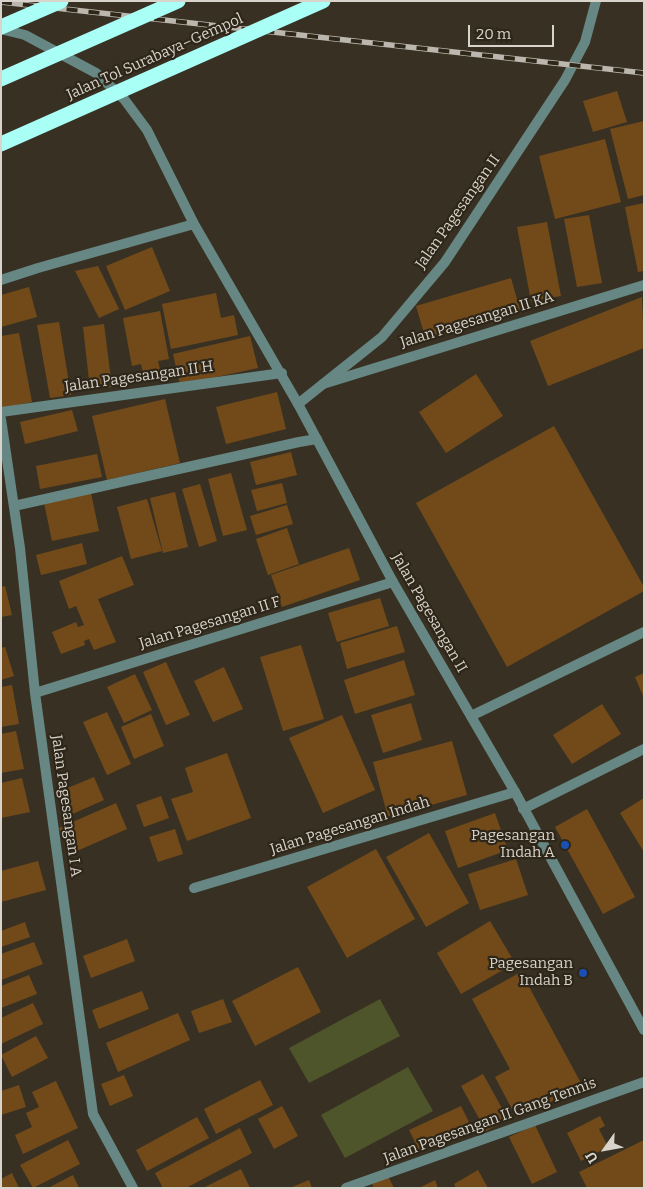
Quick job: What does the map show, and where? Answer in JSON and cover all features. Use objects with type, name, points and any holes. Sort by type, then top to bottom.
[{"type":"highway","points":[[1,28],[60,1]]},
{"type":"highway","points":[[1,79],[178,1]]},
{"type":"highway","name":"Jalan Tol Surabaya–Gempol","points":[[1,144],[323,1]]},
{"type":"street","name":"Jalan Pagesangan II","points":[[298,404],[382,338],[445,262],[574,65],[585,42],[596,1]]},
{"type":"street","name":"Jalan Pagesangan II","points":[[1,28],[24,35],[96,73],[124,99],[147,130],[194,224],[282,373],[393,582],[514,792],[644,1030]]},
{"type":"street","points":[[1,280],[194,224]]},
{"type":"street","name":"Jalan Pagesangan II KA","points":[[320,385],[644,285]]},
{"type":"street","name":"Jalan Pagesangan II H","points":[[1,412],[282,373]]},
{"type":"street","name":"Jalan Pagesangan I A","points":[[1,418],[14,506],[35,692],[93,1114],[133,1188]]},
{"type":"street","points":[[14,506],[317,439]]},
{"type":"street","name":"Jalan Pagesangan II F","points":[[35,692],[393,582]]},
{"type":"street","points":[[471,716],[644,632]]},
{"type":"street","points":[[523,809],[644,750]]},
{"type":"street","name":"Jalan Pagesangan Indah","points":[[194,888],[514,792]]},
{"type":"street","name":"Jalan Pagesangan II Gang Tennis","points":[[346,1188],[644,1082]]},
{"type":"green space","points":[[380,999],[400,1036],[309,1083],[289,1048]]},
{"type":"green space","points":[[408,1067],[433,1111],[345,1158],[321,1115]]},
{"type":"building","points":[[617,91],[627,122],[593,132],[583,101]]},
{"type":"building","points":[[644,121],[644,195],[628,199],[610,129]]},
{"type":"building","points":[[605,139],[621,202],[555,219],[539,156]]},
{"type":"building","points":[[644,203],[644,271],[638,272],[625,207]]},
{"type":"building","points":[[589,215],[602,283],[577,287],[564,219]]},
{"type":"building","points":[[547,222],[561,296],[531,301],[517,227]]},
{"type":"building","points":[[152,247],[170,291],[125,310],[106,266]]},
{"type":"building","points":[[98,266],[119,309],[99,318],[75,271]]},
{"type":"building","points":[[511,278],[521,313],[426,340],[416,306]]},
{"type":"building","points":[[29,287],[37,317],[1,327],[1,295]]},
{"type":"building","points":[[216,293],[221,318],[234,315],[238,335],[171,349],[162,304]]},
{"type":"building","points":[[642,297],[644,348],[548,386],[530,341]]},
{"type":"building","points":[[160,311],[169,359],[158,361],[161,374],[144,377],[141,364],[132,366],[123,318]]},
{"type":"building","points":[[59,322],[71,395],[50,398],[37,325]]},
{"type":"building","points":[[104,324],[112,387],[90,389],[83,327]]},
{"type":"building","points":[[19,333],[32,402],[1,408],[1,336]]},
{"type":"building","points":[[250,336],[258,368],[180,385],[173,354]]},
{"type":"building","points":[[476,374],[503,416],[446,453],[419,412]]},
{"type":"building","points":[[277,392],[286,429],[226,444],[216,407]]},
{"type":"building","points":[[165,399],[180,463],[107,480],[92,416]]},
{"type":"building","points":[[72,410],[78,431],[25,444],[20,422]]},
{"type":"building","points":[[554,426],[644,587],[644,591],[507,667],[416,503]]},
{"type":"building","points":[[291,452],[297,475],[256,485],[250,462]]},
{"type":"building","points":[[97,454],[102,477],[40,489],[36,466]]},
{"type":"building","points":[[231,473],[247,530],[223,536],[208,479]]},
{"type":"building","points":[[282,483],[287,503],[257,511],[251,490]]},
{"type":"building","points":[[200,484],[217,541],[199,547],[182,489]]},
{"type":"building","points":[[175,492],[188,547],[163,553],[150,498]]},
{"type":"building","points":[[91,493],[99,531],[52,541],[44,503]]},
{"type":"building","points":[[147,499],[162,551],[131,559],[117,507]]},
{"type":"building","points":[[287,505],[293,524],[256,535],[250,516]]},
{"type":"building","points":[[287,528],[299,564],[268,575],[256,539]]},
{"type":"building","points":[[82,543],[87,564],[41,575],[36,555]]},
{"type":"building","points":[[349,548],[360,580],[282,607],[271,575]]},
{"type":"building","points":[[122,556],[134,585],[98,599],[116,642],[94,650],[89,639],[84,641],[85,645],[61,654],[52,632],[76,622],[78,627],[84,625],[76,606],[69,609],[59,581]]},
{"type":"building","points":[[5,586],[12,615],[1,617],[1,587]]},
{"type":"building","points":[[380,598],[389,626],[337,642],[328,613]]},
{"type":"building","points":[[397,626],[405,652],[347,669],[340,643]]},
{"type":"building","points":[[301,645],[324,719],[283,731],[260,657]]},
{"type":"building","points":[[5,647],[14,676],[1,680],[1,648]]},
{"type":"building","points":[[404,660],[415,695],[355,714],[344,680]]},
{"type":"building","points":[[166,662],[190,715],[166,725],[143,672]]},
{"type":"building","points":[[224,667],[243,709],[213,722],[194,681]]},
{"type":"building","points":[[644,673],[644,698],[635,677]]},
{"type":"building","points":[[135,674],[152,710],[124,723],[107,687]]},
{"type":"building","points":[[12,685],[19,724],[1,727],[1,687]]},
{"type":"building","points":[[411,703],[422,740],[383,753],[371,715]]},
{"type":"building","points":[[602,704],[621,734],[572,764],[553,735]]},
{"type":"building","points":[[107,712],[131,764],[107,775],[83,722]]},
{"type":"building","points":[[151,714],[164,746],[134,759],[121,727]]},
{"type":"building","points":[[342,715],[375,790],[323,813],[289,738]]},
{"type":"building","points":[[16,731],[24,769],[1,773],[1,734]]},
{"type":"building","points":[[452,741],[467,795],[388,817],[373,762]]},
{"type":"building","points":[[227,753],[251,818],[187,841],[171,799],[193,792],[185,768]]},
{"type":"building","points":[[94,777],[104,800],[68,816],[58,792]]},
{"type":"building","points":[[22,778],[30,812],[1,818],[1,783]]},
{"type":"building","points":[[161,796],[169,818],[144,827],[136,805]]},
{"type":"building","points":[[644,798],[644,852],[620,813]]},
{"type":"building","points":[[116,803],[127,829],[70,854],[59,828]]},
{"type":"building","points":[[587,809],[635,897],[603,914],[555,827]]},
{"type":"building","points":[[495,813],[508,850],[458,868],[445,831]]},
{"type":"building","points":[[175,829],[183,854],[158,862],[149,837]]},
{"type":"building","points":[[429,833],[469,903],[426,927],[386,857]]},
{"type":"building","points":[[376,849],[415,919],[347,958],[307,887]]},
{"type":"building","points":[[516,859],[528,895],[480,910],[468,874]]},
{"type":"building","points":[[38,861],[46,890],[1,902],[1,871]]},
{"type":"building","points":[[490,921],[515,963],[461,994],[437,953]]},
{"type":"building","points":[[25,922],[30,937],[1,947],[1,931]]},
{"type":"building","points":[[127,939],[135,961],[91,978],[83,956]]},
{"type":"building","points":[[34,942],[43,964],[1,980],[1,954]]},
{"type":"building","points":[[298,967],[321,1012],[255,1046],[232,1001]]},
{"type":"building","points":[[521,972],[582,1085],[534,1111],[528,1102],[513,1111],[495,1077],[510,1069],[472,999]]},
{"type":"building","points":[[29,975],[37,994],[1,1008],[1,986]]},
{"type":"building","points":[[142,991],[149,1009],[99,1029],[92,1010]]},
{"type":"building","points":[[223,999],[232,1022],[199,1033],[191,1011]]},
{"type":"building","points":[[33,1003],[43,1024],[1,1044],[1,1018]]},
{"type":"building","points":[[178,1013],[190,1040],[118,1072],[106,1043]]},
{"type":"building","points":[[36,1036],[48,1058],[12,1077],[1,1055]]},
{"type":"building","points":[[483,1074],[508,1119],[486,1131],[461,1086]]},
{"type":"building","points":[[124,1075],[133,1096],[110,1106],[101,1084]]},
{"type":"building","points":[[260,1080],[273,1105],[216,1134],[204,1109]]},
{"type":"building","points":[[56,1081],[78,1128],[23,1154],[15,1135],[32,1127],[26,1113],[39,1107],[32,1092]]},
{"type":"building","points":[[19,1085],[26,1107],[1,1115],[1,1091]]},
{"type":"building","points":[[282,1106],[298,1136],[274,1149],[258,1119]]},
{"type":"building","points":[[461,1106],[471,1126],[419,1150],[409,1130]]},
{"type":"building","points":[[600,1116],[605,1126],[599,1129],[608,1147],[581,1161],[567,1133]]},
{"type":"building","points":[[197,1117],[209,1138],[147,1171],[136,1150]]},
{"type":"building","points":[[535,1125],[557,1172],[532,1184],[509,1137]]},
{"type":"building","points":[[240,1128],[252,1153],[186,1188],[163,1188],[155,1173]]},
{"type":"building","points":[[68,1140],[80,1164],[33,1188],[20,1165]]},
{"type":"building","points":[[644,1140],[644,1186],[641,1188],[587,1188],[579,1172]]},
{"type":"building","points":[[241,1169],[250,1188],[203,1188]]},
{"type":"building","points":[[478,1170],[488,1188],[456,1188],[454,1184]]},
{"type":"building","points":[[12,1173],[19,1188],[1,1188],[1,1179]]},
{"type":"building","points":[[73,1175],[79,1188],[48,1188]]},
{"type":"building","points":[[388,1176],[394,1188],[374,1188],[372,1184]]},
{"type":"building","points":[[309,1180],[312,1188],[290,1188]]},
{"type":"building","points":[[435,1180],[438,1188],[419,1188]]},
{"type":"railway","points":[[1,2],[644,73]]},
{"type":"place","name":"Pagesangan Indah A","points":[[565,845]]},
{"type":"place","name":"Pagesangan Indah B","points":[[583,973]]}]
